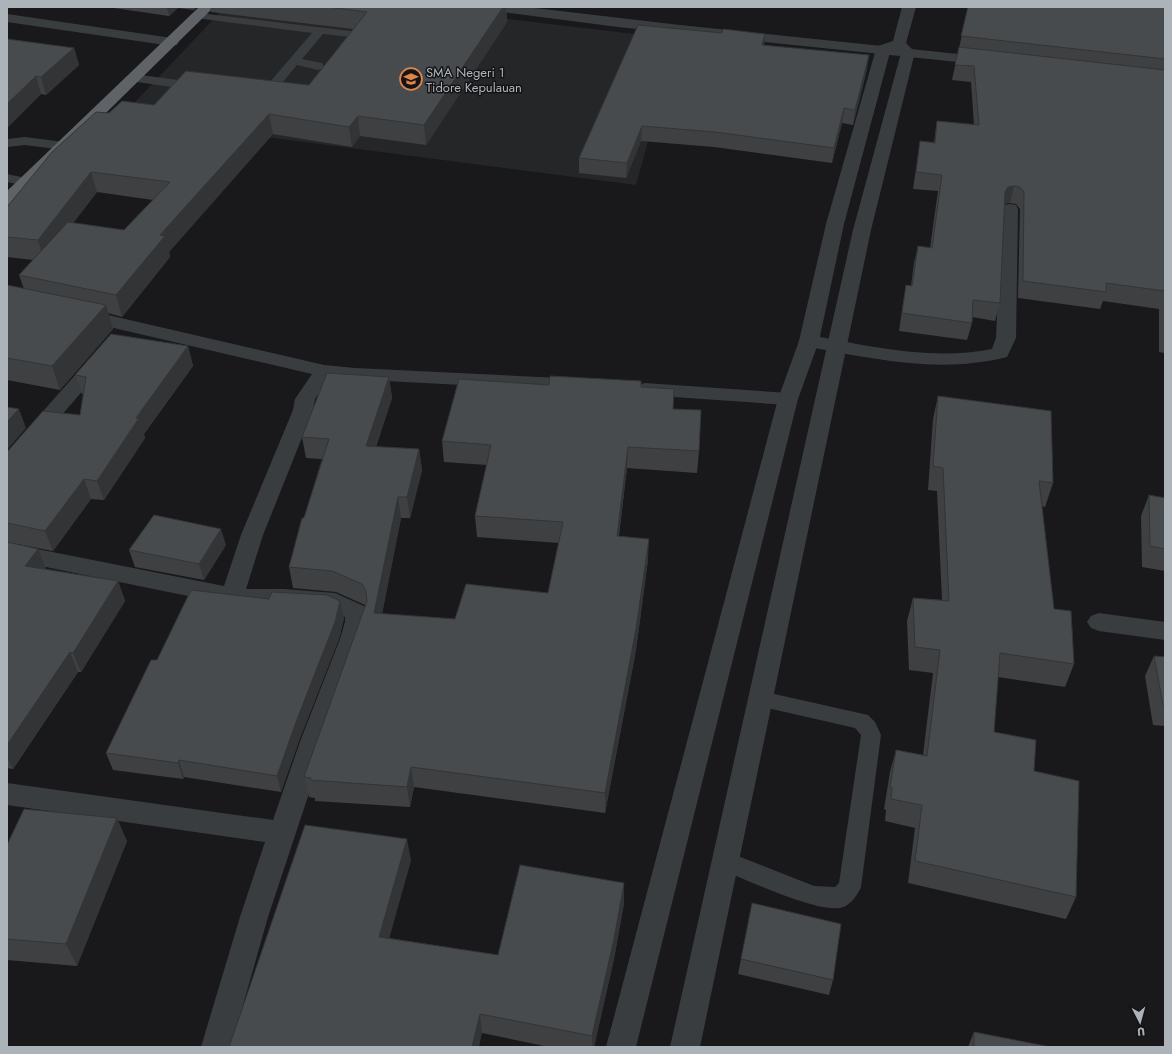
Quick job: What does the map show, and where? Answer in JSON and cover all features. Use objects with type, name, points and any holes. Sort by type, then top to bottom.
[{"type":"highway","points":[[7,200],[203,11]]},
{"type":"street","points":[[495,7],[581,19],[897,49],[1002,63]]},
{"type":"street","points":[[621,1047],[788,399],[809,341],[835,224],[897,49],[909,7]]},
{"type":"street","points":[[7,18],[172,42]]},
{"type":"street","points":[[685,1047],[838,346],[897,49]]},
{"type":"street","points":[[809,341],[904,357],[956,359],[985,357],[1000,352],[1006,338],[1010,209]]},
{"type":"street","points":[[62,310],[324,371],[355,374],[601,387]]},
{"type":"street","points":[[7,465],[129,326]]},
{"type":"street","points":[[232,596],[252,535],[303,410],[305,399],[324,371]]},
{"type":"street","points":[[625,388],[788,399]]},
{"type":"street","points":[[7,551],[232,596],[335,602],[356,612],[357,622],[352,639],[314,739],[282,833],[254,917],[216,1047]]},
{"type":"street","points":[[1099,622],[1165,631]]},
{"type":"street","points":[[7,794],[282,833]]},
{"type":"lane","points":[[203,11],[320,31],[359,35]]},
{"type":"lane","points":[[247,93],[254,94],[268,92],[320,31]]},
{"type":"lane","points":[[294,61],[318,66]]},
{"type":"lane","points":[[134,78],[209,88]]},
{"type":"lane","points":[[7,143],[25,141],[64,146]]},
{"type":"lane","points":[[7,178],[26,182]]},
{"type":"lane","points":[[725,861],[814,896],[840,898],[850,888],[871,735],[868,728],[861,721],[761,699]]},
{"type":"shaded area","name":"SMA Negeri 1 Tidore Kepulauan","points":[[225,7],[406,7],[676,39],[636,185],[120,118]]},
{"type":"building","points":[[327,7],[503,7],[424,125],[358,116],[349,127],[269,114],[160,235],[165,236],[116,295],[19,275],[68,222],[124,230],[170,182],[91,172],[38,240],[7,237],[7,207],[52,152],[96,112],[109,113],[122,101],[154,105],[186,71],[309,85],[367,12]]},
{"type":"building","points":[[968,7],[1165,7],[1165,59],[961,36]]},
{"type":"building","points":[[638,25],[722,33],[723,29],[765,34],[762,45],[869,55],[855,110],[844,108],[834,148],[715,132],[642,126],[627,163],[579,158]]},
{"type":"building","points":[[7,39],[74,48],[41,77],[36,76],[7,104]]},
{"type":"building","points":[[959,47],[1165,70],[1165,291],[1106,283],[1106,292],[1023,281],[1024,192],[1020,187],[1014,186],[1008,187],[1005,192],[1000,303],[973,300],[972,323],[902,313],[906,285],[912,286],[918,246],[932,248],[942,175],[916,172],[920,141],[935,143],[937,121],[979,125],[974,66],[955,65]]},
{"type":"building","points":[[7,285],[106,305],[52,366],[7,358]]},
{"type":"building","points":[[111,334],[188,346],[136,418],[139,418],[97,481],[84,479],[45,531],[7,523],[7,452],[43,411],[80,415],[86,377],[75,375]]},
{"type":"building","points":[[327,373],[389,377],[366,446],[419,449],[407,497],[398,497],[374,613],[455,619],[466,584],[548,593],[563,522],[475,516],[491,445],[442,441],[459,379],[549,385],[550,376],[641,381],[641,387],[674,389],[673,409],[701,410],[699,451],[628,447],[617,536],[649,539],[636,629],[605,793],[411,767],[407,787],[310,780],[311,778],[304,777],[367,601],[366,591],[362,584],[332,571],[289,567],[302,518],[304,518],[329,439],[302,437]]},
{"type":"building","points":[[938,396],[1051,411],[1053,483],[1039,481],[1054,609],[1071,611],[1074,664],[1000,653],[994,732],[1036,740],[1034,771],[1079,781],[1076,897],[915,861],[922,805],[891,799],[892,787],[890,787],[896,750],[927,756],[940,650],[915,647],[913,598],[949,601],[943,468],[933,466]]},
{"type":"building","points":[[7,407],[19,409],[7,422]]},
{"type":"building","points":[[1149,495],[1165,498],[1165,549],[1150,546]]},
{"type":"building","points":[[154,515],[221,529],[199,564],[129,550]]},
{"type":"building","points":[[7,542],[38,549],[25,566],[118,581],[73,653],[70,652],[7,745]]},
{"type":"building","points":[[191,590],[269,599],[272,592],[327,595],[340,601],[335,622],[296,722],[277,776],[179,760],[178,763],[106,753],[151,660],[157,660]]},
{"type":"building","points":[[1154,656],[1165,657],[1165,705],[1163,705]]},
{"type":"building","points":[[24,809],[117,818],[66,944],[7,939],[7,845]]},
{"type":"building","points":[[305,825],[407,839],[379,937],[498,955],[520,865],[624,883],[614,939],[592,1036],[480,1014],[472,1047],[229,1047]]},
{"type":"building","points":[[752,903],[841,924],[833,980],[741,959]]},
{"type":"building","points":[[974,1032],[1051,1047],[974,1047]]},
{"type":"place","name":"SMA Negeri 1 Tidore Kepulauan","points":[[411,79]]}]
